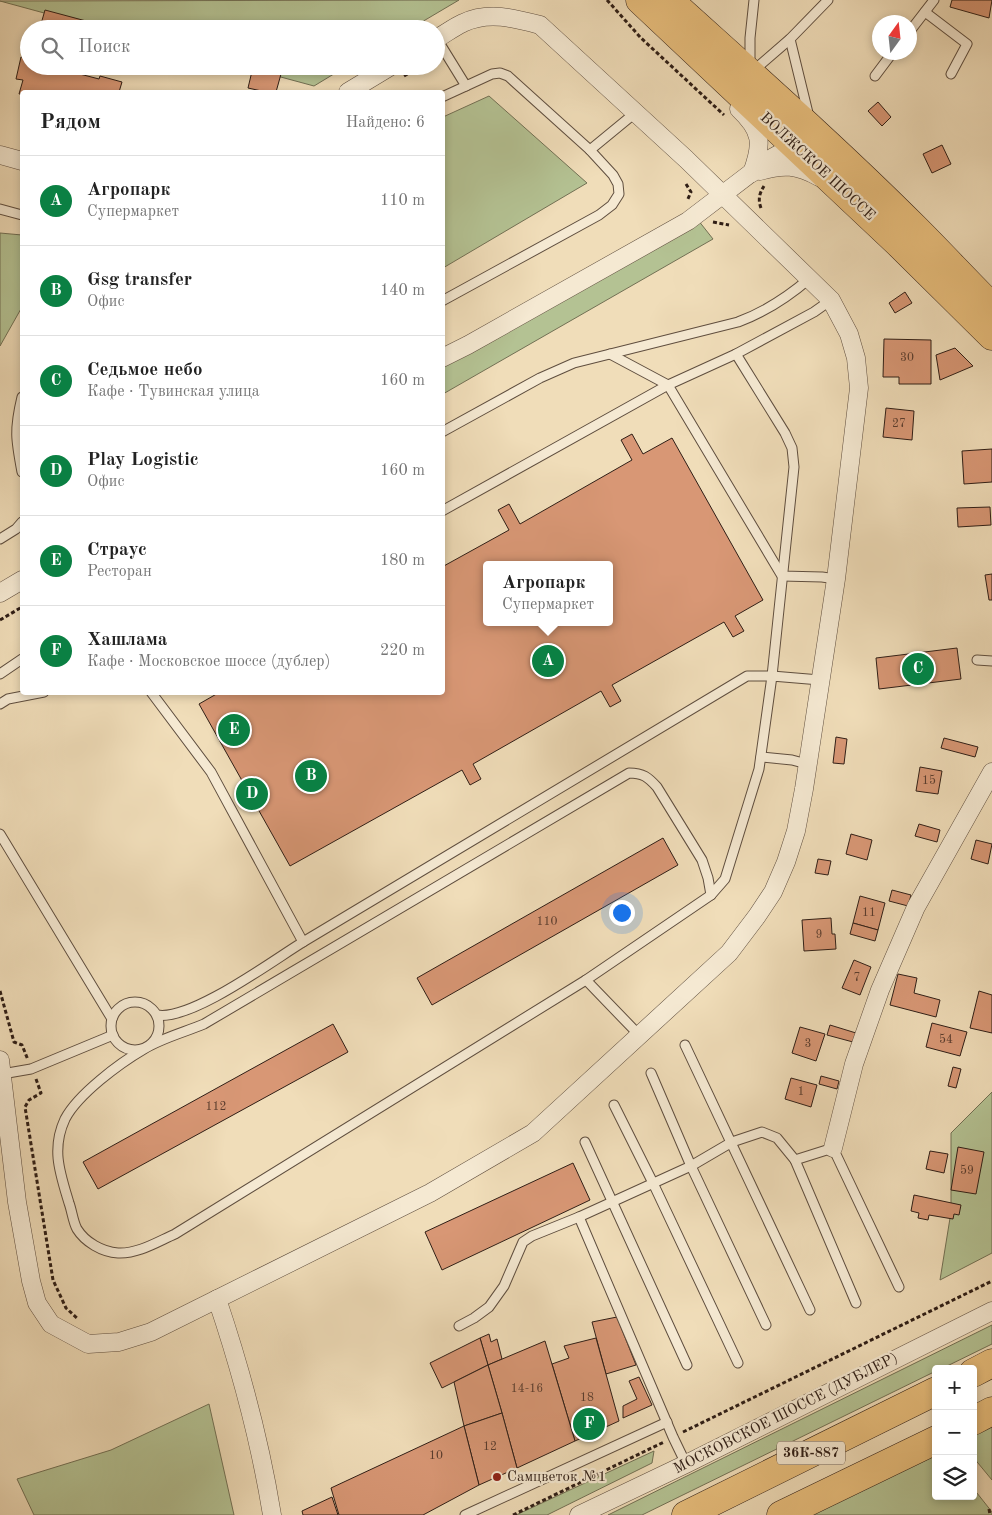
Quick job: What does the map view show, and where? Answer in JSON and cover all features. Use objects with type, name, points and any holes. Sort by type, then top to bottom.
[{"type":"main road","name":"ВОЛЖСКОЕ ШОССЕ","points":[[640,0],[694,51],[774,111],[803,137],[880,194],[992,307]]},
{"type":"main road","name":"ВОЛЖСКОЕ ШОССЕ","points":[[669,0],[750,74],[774,111]]},
{"type":"main road","name":"ВОЛЖСКОЕ ШОССЕ","points":[[803,137],[839,187],[992,336]]},
{"type":"main road","points":[[977,1370],[992,1363]]},
{"type":"main road","name":"36К-887","points":[[686,1515],[932,1393]]},
{"type":"main road","points":[[977,1419],[992,1411]]},
{"type":"main road","name":"36К-887","points":[[781,1515],[932,1442]]},
{"type":"street","points":[[1,1067],[17,1202],[31,1281],[37,1303],[51,1324],[88,1344],[119,1342],[151,1332],[430,1193],[533,1133],[729,953],[758,916],[773,892],[786,862],[796,831],[836,579],[858,388],[856,358],[849,334],[830,300],[810,278],[788,260],[724,194],[540,25],[511,17],[484,16],[463,23],[445,34]]},
{"type":"street","points":[[694,51],[696,63],[705,77],[750,120],[757,130],[760,141],[760,177]]},
{"type":"street","points":[[351,90],[377,75]]},
{"type":"street","points":[[760,177],[768,160],[803,137]]},
{"type":"street","points":[[0,155],[20,160]]},
{"type":"street","points":[[445,356],[688,221],[724,194],[784,166],[797,167],[839,187]]},
{"type":"street","points":[[0,593],[20,581]]},
{"type":"street","points":[[833,1148],[854,1064],[880,990],[916,907],[992,772]]},
{"type":"street","points":[[217,1300],[253,1419],[272,1515]]},
{"type":"street","name":"МОСКОВСКОЕ ШОССЕ (ДУБЛЕР)","points":[[579,1515],[686,1464],[992,1311]]},
{"type":"lane","points":[[750,74],[750,38],[754,0]]},
{"type":"lane","points":[[750,74],[790,39],[828,0]]},
{"type":"lane","points":[[917,23],[934,0]]},
{"type":"lane","points":[[925,12],[966,44],[951,74]]},
{"type":"lane","points":[[790,39],[803,137]]},
{"type":"lane","points":[[445,53],[466,86]]},
{"type":"lane","points":[[875,76],[887,60]]},
{"type":"lane","points":[[445,96],[492,74],[500,73],[508,76],[590,150],[613,175],[618,184],[619,194],[612,205],[599,215],[445,298]]},
{"type":"lane","points":[[590,150],[635,113]]},
{"type":"lane","points":[[0,209],[20,214]]},
{"type":"lane","points":[[445,430],[540,378],[574,364],[752,317],[794,292],[810,278]]},
{"type":"lane","points":[[445,509],[668,386],[736,354],[814,312],[830,300]]},
{"type":"lane","points":[[610,354],[668,386],[782,576]]},
{"type":"lane","points":[[711,895],[702,860],[657,787],[648,776],[638,773],[629,774],[204,1024],[145,1048],[127,1049],[120,1045],[111,1031],[112,1019],[118,1008],[133,1001],[142,1002],[149,1006],[156,1015],[160,1026],[156,1040],[145,1048],[103,1078],[81,1096],[66,1118],[58,1137],[56,1155],[77,1228],[93,1246],[118,1253],[144,1249],[175,1234],[586,980],[711,895],[725,879],[759,769],[772,676],[794,467],[792,448],[786,433],[736,354]]},
{"type":"lane","points":[[20,407],[16,426],[16,440],[20,461]]},
{"type":"lane","points":[[0,539],[20,524]]},
{"type":"lane","points":[[782,576],[822,576],[836,579]]},
{"type":"lane","points":[[0,674],[20,660]]},
{"type":"lane","points":[[977,660],[992,661]]},
{"type":"lane","points":[[156,1015],[166,1016],[203,1004],[303,942],[748,676],[820,680]]},
{"type":"lane","points":[[0,704],[8,699],[29,695]]},
{"type":"lane","points":[[153,695],[211,772],[303,942]]},
{"type":"lane","points":[[761,757],[792,760],[807,764]]},
{"type":"lane","points":[[0,834],[112,1019]]},
{"type":"lane","points":[[586,980],[640,1036]]},
{"type":"lane","points":[[1,1067],[31,1068],[113,1035]]},
{"type":"lane","points":[[685,1045],[810,1310]]},
{"type":"lane","points":[[651,1073],[691,1166],[766,1325]]},
{"type":"lane","points":[[614,1105],[738,1363]]},
{"type":"lane","points":[[459,1326],[489,1307],[504,1286],[523,1242],[532,1236],[579,1217],[691,1166],[732,1142],[762,1132],[777,1138],[795,1160],[856,1303]]},
{"type":"lane","points":[[584,1142],[687,1365]]},
{"type":"lane","points":[[795,1160],[833,1148],[899,1287]]},
{"type":"lane","points":[[579,1217],[686,1464]]},
{"type":"lane","points":[[465,1515],[667,1422]]},
{"type":"path","points":[[607,0],[641,38],[727,118]]},
{"type":"path","points":[[760,177],[761,191],[759,200],[761,208],[767,215]]},
{"type":"path","points":[[705,225],[712,222],[726,224],[735,228]]},
{"type":"path","points":[[0,620],[20,608]]},
{"type":"path","points":[[0,991],[14,1042],[22,1045],[41,1093],[29,1100],[25,1107],[53,1280],[66,1308],[84,1325]]},
{"type":"path","points":[[513,1515],[992,1281]]},
{"type":"path","points":[[989,1509],[990,1515]]},
{"type":"green space","points":[[459,0],[425,20],[70,20],[0,1]]},
{"type":"green space","points":[[273,75],[332,75],[314,86]]},
{"type":"green space","points":[[489,96],[587,183],[445,267],[445,116]]},
{"type":"green space","points":[[698,220],[713,239],[445,393],[445,363]]},
{"type":"green space","points":[[0,233],[20,235],[20,311],[0,346]]},
{"type":"green space","points":[[992,1092],[992,1253],[940,1280],[951,1212],[951,1133]]},
{"type":"green space","points":[[992,1325],[992,1344],[949,1365],[932,1365],[932,1373],[642,1515],[608,1515]]},
{"type":"green space","points":[[209,1404],[234,1515],[34,1515],[17,1479],[111,1450]]},
{"type":"green space","points":[[992,1411],[992,1480],[977,1462],[977,1419]]},
{"type":"green space","points":[[932,1442],[932,1500],[977,1500],[977,1493],[992,1512],[992,1515],[780,1515]]},
{"type":"green space","points":[[654,1451],[652,1463],[547,1515],[516,1515]]},
{"type":"building","points":[[952,0],[992,0],[989,18],[950,7]]},
{"type":"building","points":[[45,10],[82,20],[42,20]]},
{"type":"building","points":[[20,61],[20,75],[84,75],[99,79],[100,76],[122,82],[120,90],[20,90],[23,80],[16,79]]},
{"type":"building","points":[[251,75],[281,75],[277,90],[248,88]]},
{"type":"building","points":[[878,102],[891,117],[882,126],[868,111]]},
{"type":"building","points":[[942,145],[951,164],[932,173],[923,154]]},
{"type":"building","points":[[905,292],[912,303],[895,313],[889,303]]},
{"type":"building","points":[[884,339],[931,340],[931,384],[899,384],[899,377],[883,377]]},
{"type":"building","points":[[955,348],[973,366],[940,380],[936,355]]},
{"type":"building","points":[[886,408],[914,411],[912,440],[883,437]]},
{"type":"building","points":[[632,434],[643,454],[672,438],[763,600],[735,616],[744,631],[733,637],[724,622],[612,685],[621,701],[610,707],[601,691],[473,764],[481,779],[470,785],[462,770],[290,866],[199,704],[215,695],[445,695],[445,565],[509,530],[498,510],[509,504],[520,524],[632,460],[621,440]]},
{"type":"building","points":[[992,449],[992,482],[964,484],[962,451]]},
{"type":"building","points":[[990,507],[991,525],[958,527],[957,508]]},
{"type":"building","points":[[992,574],[992,600],[989,600],[985,575]]},
{"type":"building","points":[[957,648],[961,679],[879,689],[876,658]]},
{"type":"building","points":[[836,737],[847,739],[844,764],[833,763]]},
{"type":"building","points":[[944,738],[978,747],[975,757],[941,748]]},
{"type":"building","points":[[920,767],[942,771],[938,794],[916,791]]},
{"type":"building","points":[[919,824],[940,830],[937,842],[915,836]]},
{"type":"building","points":[[851,834],[872,840],[867,860],[846,854]]},
{"type":"building","points":[[663,838],[678,865],[432,1005],[417,978]]},
{"type":"building","points":[[976,840],[992,844],[988,864],[971,859]]},
{"type":"building","points":[[818,859],[831,861],[828,875],[815,873]]},
{"type":"building","points":[[892,890],[911,895],[908,906],[889,901]]},
{"type":"building","points":[[860,896],[885,903],[878,930],[853,923]]},
{"type":"building","points":[[831,918],[832,934],[835,934],[836,949],[804,951],[802,920]]},
{"type":"building","points":[[853,923],[878,930],[875,941],[850,934]]},
{"type":"building","points":[[854,960],[871,967],[860,995],[842,988]]},
{"type":"building","points":[[898,974],[917,978],[914,993],[940,1000],[936,1017],[890,1005]]},
{"type":"building","points":[[979,991],[992,995],[992,1033],[970,1028]]},
{"type":"building","points":[[932,1023],[967,1032],[960,1056],[926,1047]]},
{"type":"building","points":[[333,1024],[348,1052],[98,1189],[83,1162]]},
{"type":"building","points":[[830,1025],[856,1033],[853,1042],[827,1035]]},
{"type":"building","points":[[800,1027],[825,1034],[816,1061],[792,1053]]},
{"type":"building","points":[[953,1067],[961,1069],[956,1088],[948,1086]]},
{"type":"building","points":[[821,1076],[839,1081],[837,1089],[819,1084]]},
{"type":"building","points":[[791,1078],[817,1085],[811,1107],[785,1099]]},
{"type":"building","points":[[958,1147],[984,1152],[976,1194],[951,1190]]},
{"type":"building","points":[[930,1151],[948,1154],[944,1173],[926,1169]]},
{"type":"building","points":[[573,1163],[590,1200],[442,1270],[425,1232]]},
{"type":"building","points":[[914,1195],[961,1205],[959,1215],[954,1214],[953,1219],[929,1215],[928,1220],[918,1218],[919,1213],[911,1211]]},
{"type":"building","points":[[617,1317],[636,1365],[606,1374],[592,1322]]},
{"type":"building","points":[[489,1334],[491,1342],[497,1339],[502,1359],[488,1365],[480,1338]]},
{"type":"building","points":[[480,1338],[488,1365],[442,1388],[430,1363]]},
{"type":"building","points":[[596,1338],[619,1421],[575,1441],[552,1364],[569,1358],[564,1346]]},
{"type":"building","points":[[545,1341],[575,1441],[517,1468],[488,1365]]},
{"type":"building","points":[[488,1365],[502,1413],[464,1426],[454,1382]]},
{"type":"building","points":[[639,1377],[652,1405],[623,1418],[623,1406],[637,1399],[629,1381]]},
{"type":"building","points":[[502,1413],[517,1468],[479,1485],[464,1426]]},
{"type":"building","points":[[464,1426],[479,1485],[423,1515],[339,1515],[331,1488]]},
{"type":"building","points":[[332,1497],[338,1515],[303,1515],[302,1511]]},
{"type":"place","name":"Агропарк","points":[[548,661]]},
{"type":"place","name":"Седьмое небо","points":[[918,669]]},
{"type":"place","name":"Страус","points":[[234,730]]},
{"type":"place","name":"Gsg transfer","points":[[311,776]]},
{"type":"place","name":"Play Logistic","points":[[252,794]]},
{"type":"place","name":"Хашлама","points":[[589,1424]]},
{"type":"place","name":"Самцветок №1","points":[[497,1477]]}]
